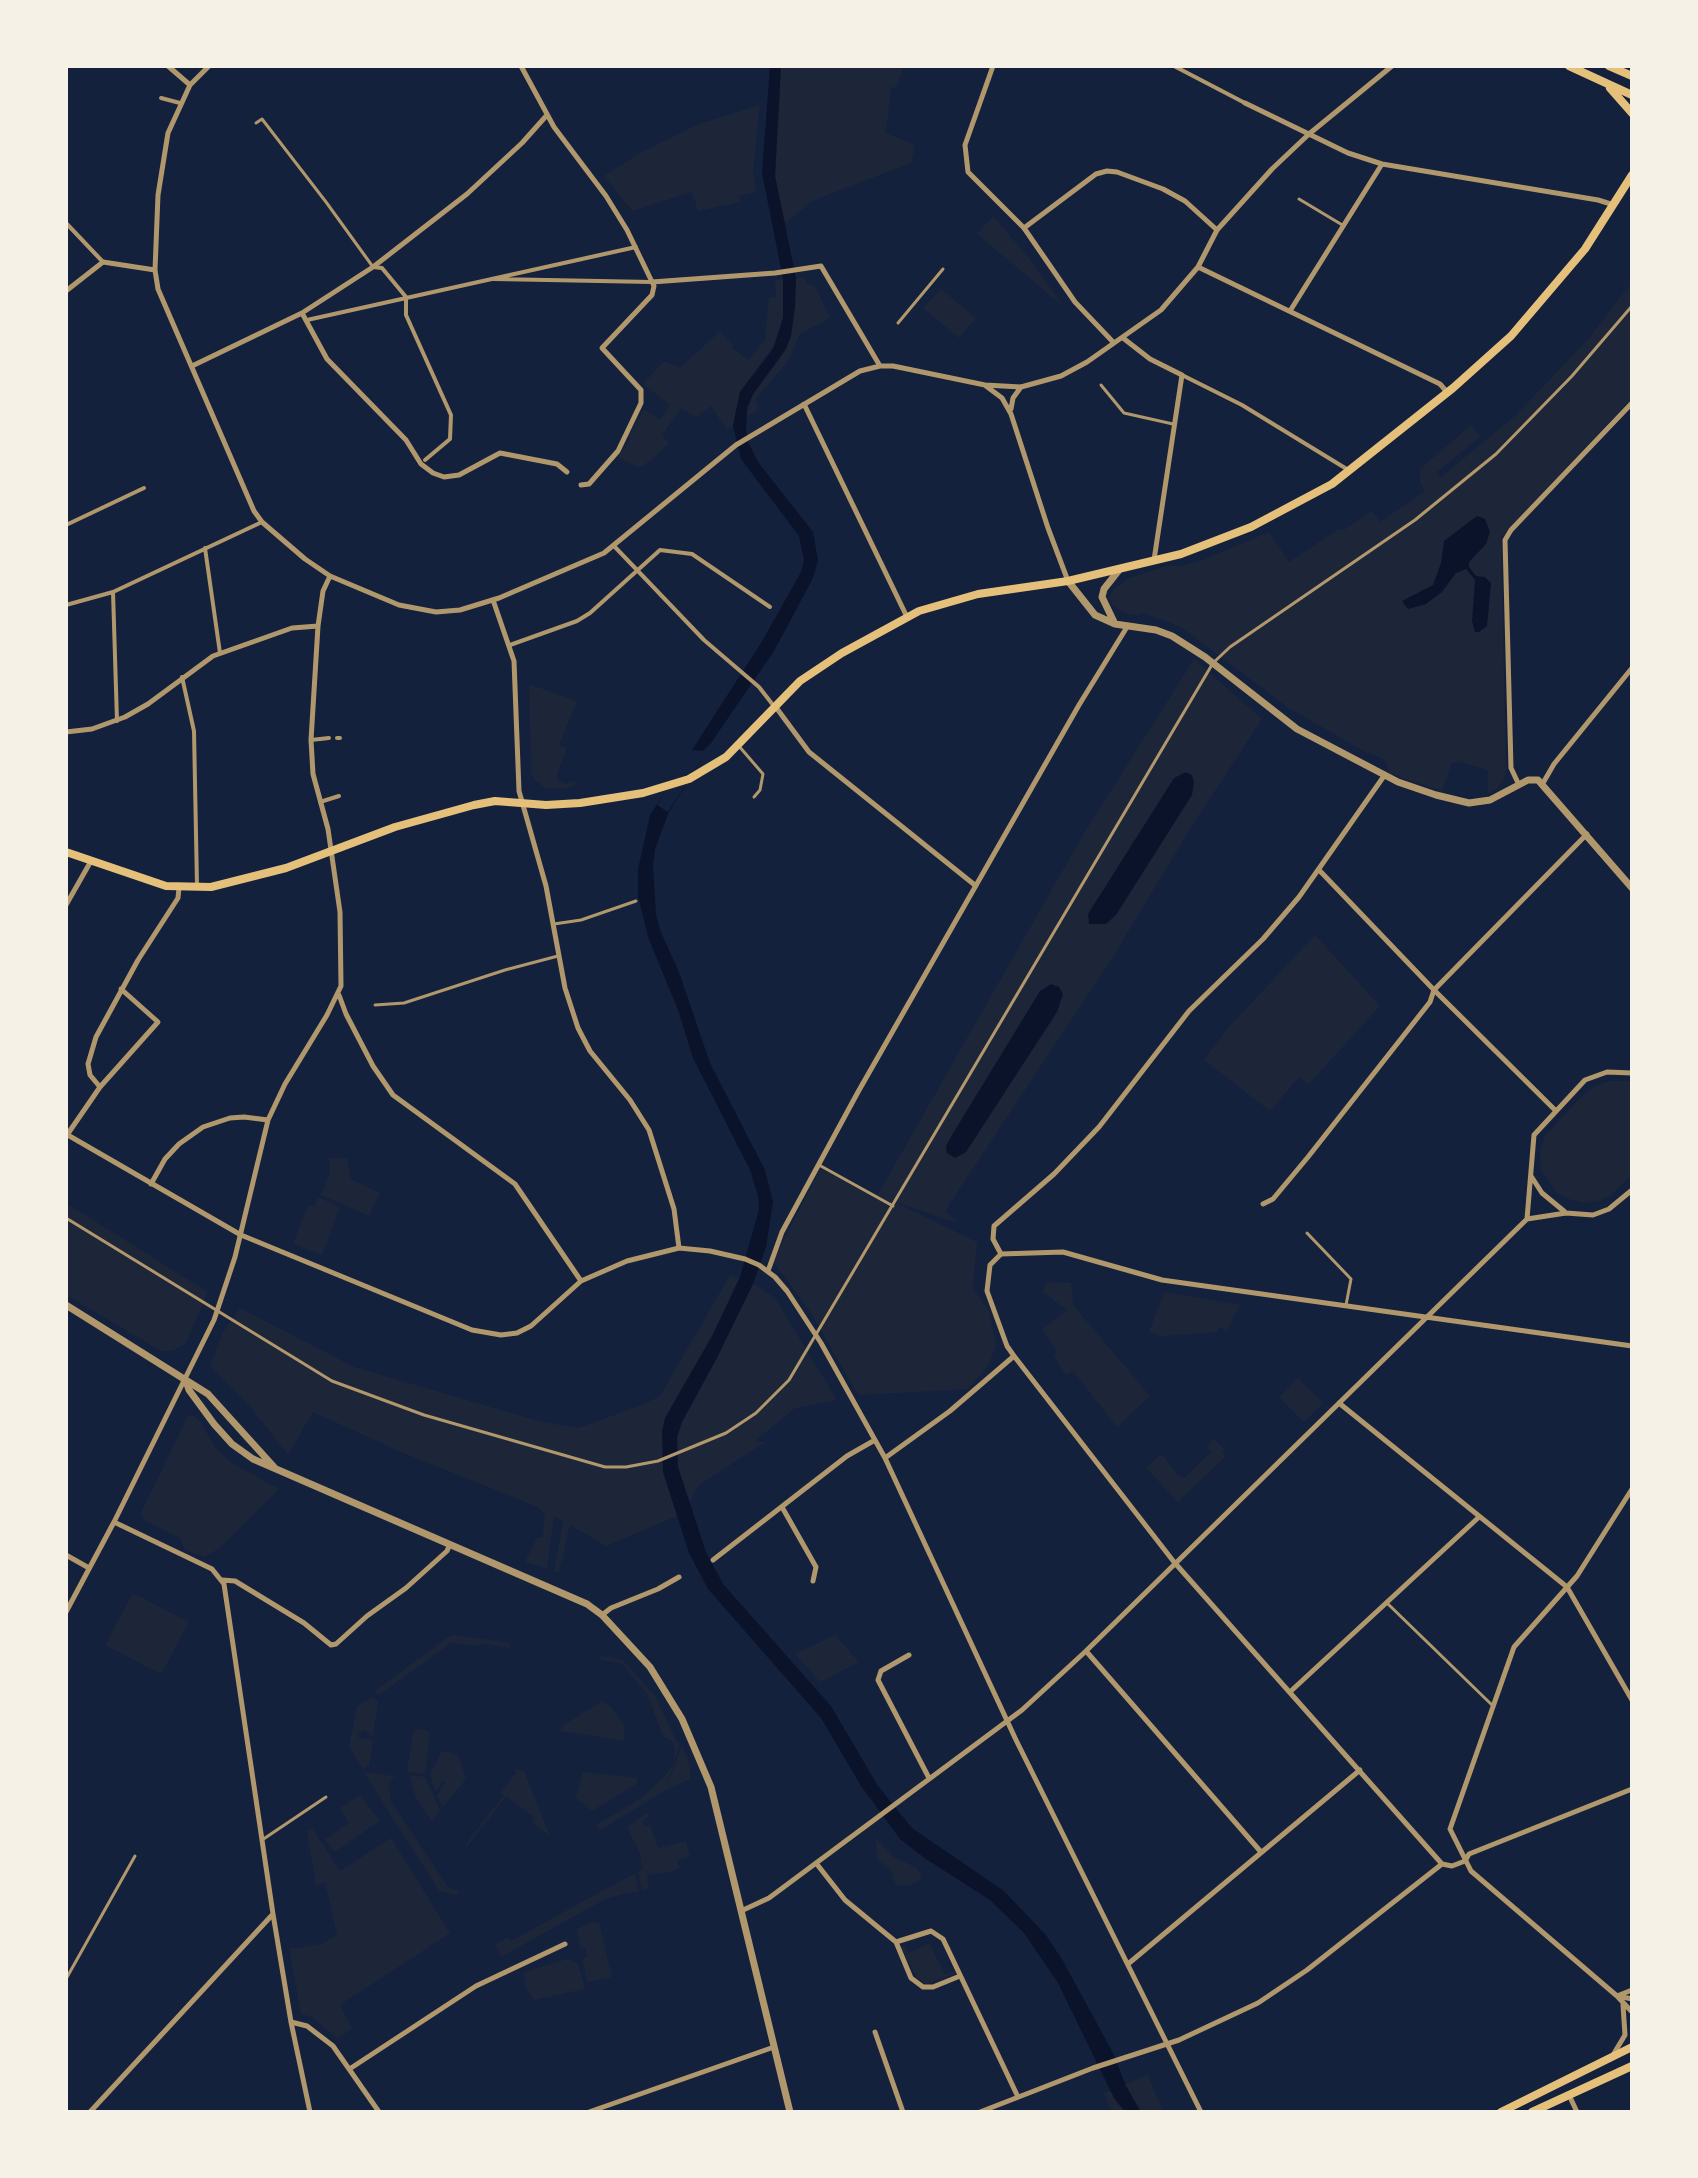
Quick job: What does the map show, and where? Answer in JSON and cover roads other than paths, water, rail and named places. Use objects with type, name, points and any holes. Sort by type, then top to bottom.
[{"type":"main road","points":[[1569,66],[1632,95]]},
{"type":"main road","points":[[1609,66],[1632,76]]},
{"type":"main road","points":[[1604,82],[1632,113]]},
{"type":"main road","points":[[66,852],[140,878],[179,888],[197,888],[262,875],[395,827],[474,805],[495,801],[580,803],[667,787],[707,770],[738,745],[795,684],[823,664],[907,617],[978,594],[1068,581],[1181,554],[1251,527],[1313,496],[1351,471],[1511,336],[1585,249],[1632,175]]},
{"type":"main road","points":[[1501,2112],[1632,2047]]},
{"type":"main road","points":[[1532,2112],[1632,2066]]},
{"type":"street","points":[[168,66],[190,85]]},
{"type":"street","points":[[209,66],[190,85],[180,103],[165,148],[158,195],[155,270],[158,289],[254,511],[262,522],[305,559],[330,576],[383,600],[408,607],[449,611],[493,600],[592,559],[614,546],[747,437],[860,371],[880,366],[985,385],[1021,387],[1061,376],[1161,310],[1198,267],[1217,230],[1272,169],[1309,134],[1392,66]]},
{"type":"street","points":[[521,66],[547,115],[610,202],[652,282],[652,295],[602,348],[641,390],[641,403],[618,451],[589,484],[581,485]]},
{"type":"street","points":[[993,66],[968,135],[965,161],[968,172],[1024,228],[1075,302],[1114,343]]},
{"type":"street","points":[[1174,66],[1348,153],[1382,164],[1614,205]]},
{"type":"street","points":[[161,98],[180,103]]},
{"type":"street","points":[[192,366],[302,313],[373,267],[483,180],[547,115]]},
{"type":"street","points":[[1290,311],[1382,164]]},
{"type":"street","points":[[1024,228],[1096,174],[1107,171],[1163,189],[1185,201],[1217,230]]},
{"type":"street","points":[[66,223],[103,262],[155,270]]},
{"type":"street","points":[[305,320],[636,247]]},
{"type":"street","points":[[66,291],[103,262]]},
{"type":"street","points":[[487,279],[652,282],[778,273],[821,266],[880,366]]},
{"type":"street","points":[[373,267],[382,268],[406,297],[406,315],[451,415],[450,439],[425,460]]},
{"type":"street","points":[[1198,267],[1440,384],[1447,392]]},
{"type":"street","points":[[302,313],[327,359],[406,440],[429,471],[453,477],[468,472],[497,453],[504,453],[557,464],[567,472]]},
{"type":"street","points":[[1122,338],[1150,359],[1242,405],[1351,471]]},
{"type":"street","points":[[1153,561],[1182,375]]},
{"type":"street","points":[[985,385],[1002,398],[1011,414],[1068,581],[1087,608],[1115,624],[1162,632],[1213,663],[1297,729],[1384,776],[1469,803],[1490,800],[1533,779],[1543,783],[1632,888]]},
{"type":"street","points":[[1011,414],[1013,398],[1021,387]]},
{"type":"street","points":[[1519,785],[1511,768],[1505,540],[1632,403]]},
{"type":"street","points":[[804,404],[907,617]]},
{"type":"street","points":[[66,525],[144,488]]},
{"type":"street","points":[[66,605],[113,592],[262,522]]},
{"type":"street","points":[[614,546],[704,640],[754,683],[809,752],[976,886]]},
{"type":"street","points":[[205,548],[220,653]]},
{"type":"street","points":[[510,645],[577,621],[604,603],[660,550],[692,554],[770,607]]},
{"type":"street","points":[[1115,624],[1102,597],[1104,589],[1119,570]]},
{"type":"street","points":[[66,1612],[186,1381],[217,1311],[241,1235],[268,1120],[285,1084],[339,994],[342,930],[331,850],[313,774],[311,740],[318,626],[323,591],[330,576]]},
{"type":"street","points":[[113,592],[117,721]]},
{"type":"street","points":[[493,600],[510,645],[516,679],[519,791],[546,886],[565,988],[583,1039],[649,1130],[674,1209],[679,1248]]},
{"type":"street","points":[[66,732],[92,729],[117,721],[148,704],[220,653],[299,626],[318,626]]},
{"type":"street","points":[[768,1271],[782,1232],[819,1165],[1127,627]]},
{"type":"street","points":[[1543,783],[1554,764],[1632,668]]},
{"type":"street","points":[[182,677],[194,731],[197,888]]},
{"type":"street","points":[[311,740],[329,738]]},
{"type":"street","points":[[1001,1254],[993,1239],[994,1226],[1054,1174],[1099,1127],[1189,1011],[1263,939],[1320,871],[1384,776]]},
{"type":"street","points":[[320,802],[339,796]]},
{"type":"street","points":[[1263,1204],[1273,1199],[1308,1157],[1430,1002],[1434,990],[1587,834]]},
{"type":"street","points":[[66,905],[91,861]]},
{"type":"street","points":[[1320,871],[1555,1110]]},
{"type":"street","points":[[100,1087],[90,1075],[89,1056],[100,1028],[178,898],[179,888]]},
{"type":"street","points":[[121,989],[158,1022],[100,1087],[66,1134],[241,1235],[457,1325],[501,1335],[517,1333],[531,1326],[581,1281],[627,1261],[679,1248],[745,1259],[768,1271],[787,1291],[816,1336],[885,1458],[1016,1740],[1201,2112]]},
{"type":"street","points":[[339,994],[373,1066],[393,1095],[515,1184],[581,1281]]},
{"type":"street","points":[[1527,1219],[1534,1135],[1585,1080],[1607,1072],[1632,1073]]},
{"type":"street","points":[[151,1184],[165,1159],[179,1144],[203,1127],[230,1118],[268,1120]]},
{"type":"street","points":[[1529,1174],[1542,1193],[1566,1213]]},
{"type":"street","points":[[741,1911],[769,1898],[1008,1720],[1086,1651],[1527,1219],[1566,1213],[1593,1215],[1609,1209],[1632,1190]]},
{"type":"street","points":[[1632,1346],[1162,1280],[1063,1252],[1001,1254],[990,1265],[987,1291],[1007,1346],[1174,1562],[1442,1864],[1452,1866],[1465,1861],[1469,1854],[1632,1789]]},
{"type":"street","points":[[66,1305],[208,1394],[276,1468]]},
{"type":"street","points":[[885,1458],[950,1411],[1014,1356]]},
{"type":"street","points":[[186,1381],[201,1408],[232,1444],[253,1459],[559,1590],[602,1615],[660,1680],[696,1747],[714,1800],[790,2112]]},
{"type":"street","points":[[1339,1403],[1567,1587],[1632,1700]]},
{"type":"street","points":[[713,1560],[847,1456],[875,1440]]},
{"type":"street","points":[[1632,1489],[1577,1576],[1514,1647],[1450,1829],[1471,1871],[1632,2012]]},
{"type":"street","points":[[782,1507],[816,1567],[813,1581]]},
{"type":"street","points":[[1291,1691],[1479,1517]]},
{"type":"street","points":[[114,1522],[212,1569],[222,1580],[273,1914],[310,2112]]},
{"type":"street","points":[[222,1580],[235,1581],[304,1623],[327,1642],[336,1644],[412,1582],[447,1551],[450,1544]]},
{"type":"street","points":[[66,1555],[89,1568]]},
{"type":"street","points":[[602,1615],[679,1577]]},
{"type":"street","points":[[1086,1651],[1261,1852]]},
{"type":"street","points":[[909,1655],[881,1671],[878,1680],[929,1778]]},
{"type":"street","points":[[1128,1964],[1360,1770]]},
{"type":"street","points":[[816,1863],[854,1909],[896,1942],[911,1978],[923,1987],[933,1987],[960,1976]]},
{"type":"street","points":[[980,2112],[1167,2043],[1258,2003],[1307,1970],[1442,1864]]},
{"type":"street","points":[[90,2112],[273,1914]]},
{"type":"street","points":[[896,1942],[926,1931],[935,1932],[943,1939],[1018,2097]]},
{"type":"street","points":[[351,2068],[476,1986],[565,1944]]},
{"type":"street","points":[[1617,1996],[1632,1990]]},
{"type":"street","points":[[1617,1996],[1632,1999]]},
{"type":"street","points":[[1608,2059],[1621,2045],[1625,2035],[1623,2004]]},
{"type":"street","points":[[291,2022],[299,2022],[333,2046],[379,2112]]},
{"type":"street","points":[[875,2032],[903,2112]]},
{"type":"street","points":[[589,2112],[609,2109],[774,2047]]},
{"type":"street","points":[[1569,2094],[1577,2112]]},
{"type":"lane","points":[[256,123],[262,119],[373,267]]},
{"type":"lane","points":[[1299,199],[1344,226]]},
{"type":"lane","points":[[898,323],[943,269]]},
{"type":"lane","points":[[66,1218],[332,1381],[424,1415],[598,1465],[626,1467],[686,1451],[739,1425],[765,1405],[789,1380],[1213,663],[1230,647],[1415,520],[1496,454],[1562,386],[1632,306]]},
{"type":"lane","points":[[1101,385],[1124,413],[1173,424]]},
{"type":"lane","points":[[738,745],[763,774],[760,790],[754,797]]},
{"type":"lane","points":[[554,924],[581,920],[636,901]]},
{"type":"lane","points":[[375,1005],[404,1003],[558,956]]},
{"type":"lane","points":[[819,1165],[893,1206]]},
{"type":"lane","points":[[1307,1233],[1351,1279],[1346,1305]]},
{"type":"lane","points":[[1385,1602],[1493,1706]]},
{"type":"lane","points":[[262,1840],[326,1797]]},
{"type":"lane","points":[[66,1979],[135,1856]]}]
